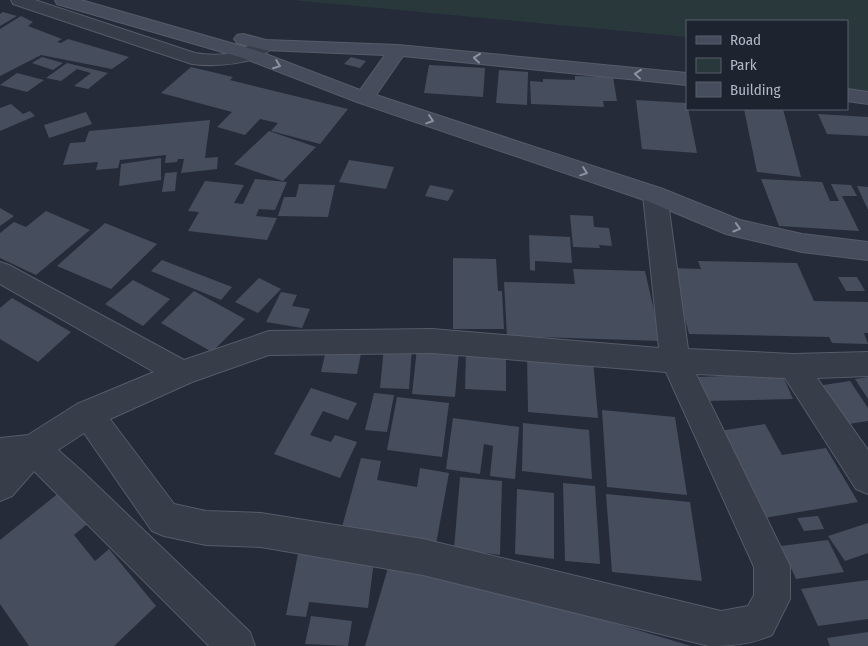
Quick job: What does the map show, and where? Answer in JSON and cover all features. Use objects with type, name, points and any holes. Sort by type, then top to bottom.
[{"type":"main road","points":[[64,0],[257,49],[398,50],[686,79]]},
{"type":"main road","points":[[110,0],[226,35],[364,98],[654,195],[735,228],[802,243],[868,251]]},
{"type":"main road","points":[[364,98],[398,50]]},
{"type":"main road","points":[[848,96],[868,98]]},
{"type":"street","points":[[19,0],[192,58],[226,60],[257,49]]},
{"type":"street","points":[[88,414],[164,519],[206,528],[261,530],[423,557],[721,630],[759,622],[772,599],[772,566],[675,361],[654,195]]},
{"type":"street","points":[[0,272],[182,373]]},
{"type":"street","points":[[0,485],[33,449],[88,414],[182,373],[268,343],[432,341],[675,361],[793,366],[868,364]]},
{"type":"street","points":[[793,366],[868,478]]},
{"type":"street","points":[[0,453],[33,449],[71,483],[236,646]]},
{"type":"green space","points":[[292,0],[868,0],[868,93],[848,91],[848,20],[686,20],[686,37]]},
{"type":"building","points":[[3,12],[17,16],[0,26],[0,14]]},
{"type":"building","points":[[21,16],[33,22],[28,26],[62,39],[57,42],[61,43],[68,39],[129,57],[112,69],[41,55],[0,76],[0,29]]},
{"type":"building","points":[[42,57],[63,63],[53,70],[32,63]]},
{"type":"building","points":[[351,57],[366,61],[360,68],[344,64]]},
{"type":"building","points":[[67,63],[108,73],[88,89],[74,86],[91,73],[77,69],[61,81],[46,78]]},
{"type":"building","points":[[429,65],[485,68],[483,97],[424,93]]},
{"type":"building","points":[[191,67],[233,77],[230,80],[348,109],[320,144],[271,131],[278,123],[260,119],[245,135],[217,127],[232,112],[161,93]]},
{"type":"building","points":[[499,70],[528,72],[527,105],[496,103]]},
{"type":"building","points":[[17,73],[44,80],[27,92],[0,85]]},
{"type":"building","points":[[575,76],[613,77],[617,101],[603,101],[604,107],[531,104],[530,81],[543,82],[543,79],[575,80]]},
{"type":"building","points":[[636,100],[686,103],[686,110],[688,110],[697,153],[642,149]]},
{"type":"building","points":[[11,104],[23,114],[30,111],[35,116],[0,131],[0,108]]},
{"type":"building","points":[[744,110],[783,110],[801,177],[757,172]]},
{"type":"building","points":[[86,112],[92,124],[49,138],[44,125]]},
{"type":"building","points":[[818,114],[868,117],[868,136],[827,134]]},
{"type":"building","points":[[210,120],[205,158],[218,157],[217,169],[181,173],[184,159],[165,163],[166,155],[120,160],[118,168],[96,170],[98,162],[63,165],[70,143],[85,142],[89,131]]},
{"type":"building","points":[[269,131],[316,147],[283,181],[234,164]]},
{"type":"building","points":[[161,158],[161,180],[119,186],[121,164]]},
{"type":"building","points":[[349,160],[394,167],[386,189],[339,182]]},
{"type":"building","points":[[177,172],[175,191],[162,192],[165,173]]},
{"type":"building","points":[[255,179],[287,182],[275,210],[259,209],[256,216],[277,218],[267,240],[188,231],[199,212],[188,211],[205,181],[244,185],[234,203],[243,204]]},
{"type":"building","points":[[761,179],[822,182],[830,201],[839,201],[831,184],[851,185],[857,196],[842,196],[859,231],[779,226]]},
{"type":"building","points":[[299,184],[335,185],[328,217],[278,216],[284,197],[296,197]]},
{"type":"building","points":[[430,185],[454,190],[448,201],[425,196]]},
{"type":"building","points":[[857,186],[868,187],[868,210]]},
{"type":"building","points":[[0,208],[14,216],[0,226]]},
{"type":"building","points":[[46,211],[90,230],[36,275],[0,258],[0,233],[14,222],[26,227]]},
{"type":"building","points":[[570,215],[593,216],[594,227],[609,228],[612,246],[599,245],[600,248],[573,247]]},
{"type":"building","points":[[105,223],[157,244],[111,289],[57,266]]},
{"type":"building","points":[[529,235],[570,237],[572,263],[535,261],[535,271],[530,270]]},
{"type":"building","points":[[453,258],[496,259],[498,291],[502,291],[504,329],[453,329]]},
{"type":"building","points":[[162,260],[232,287],[221,300],[151,271]]},
{"type":"building","points":[[698,261],[797,263],[814,301],[868,302],[868,333],[864,333],[868,344],[832,343],[829,337],[689,334],[671,268],[701,269]]},
{"type":"building","points":[[573,269],[645,271],[661,341],[507,336],[504,282],[575,284]]},
{"type":"building","points":[[838,277],[857,277],[865,291],[846,291]]},
{"type":"building","points":[[259,278],[281,289],[258,313],[235,302]]},
{"type":"building","points":[[133,280],[170,299],[143,326],[105,304]]},
{"type":"building","points":[[194,291],[245,319],[212,352],[161,323]]},
{"type":"building","points":[[281,292],[297,295],[292,306],[310,309],[302,328],[266,322]]},
{"type":"building","points":[[12,298],[71,332],[38,362],[0,339],[0,308]]},
{"type":"building","points":[[327,346],[362,348],[357,374],[321,372]]},
{"type":"building","points":[[384,347],[412,348],[409,389],[380,388]]},
{"type":"building","points":[[417,348],[459,351],[455,397],[412,394]]},
{"type":"building","points":[[466,352],[506,354],[506,391],[465,389]]},
{"type":"building","points":[[527,354],[593,359],[598,418],[528,412]]},
{"type":"building","points":[[782,374],[793,399],[704,401],[696,377]]},
{"type":"building","points":[[868,377],[868,399],[855,379]]},
{"type":"building","points":[[850,381],[868,408],[868,421],[842,425],[817,386]]},
{"type":"building","points":[[311,388],[357,403],[348,420],[323,411],[310,435],[331,442],[335,435],[357,442],[340,478],[274,454]]},
{"type":"building","points":[[374,393],[394,395],[387,432],[365,430]]},
{"type":"building","points":[[397,397],[449,403],[442,457],[387,450]]},
{"type":"building","points":[[602,410],[675,417],[687,495],[607,487]]},
{"type":"building","points":[[453,418],[519,427],[515,479],[490,476],[493,446],[484,444],[480,474],[446,469]]},
{"type":"building","points":[[523,423],[589,430],[592,479],[522,471]]},
{"type":"building","points":[[765,424],[782,455],[826,448],[858,502],[764,518],[719,431]]},
{"type":"building","points":[[361,458],[381,461],[377,480],[417,487],[420,468],[449,473],[436,544],[342,527]]},
{"type":"building","points":[[460,477],[502,481],[500,555],[454,549]]},
{"type":"building","points":[[563,483],[595,486],[600,564],[565,561]]},
{"type":"building","points":[[65,488],[92,520],[74,535],[95,561],[109,549],[156,606],[114,646],[29,646],[0,604],[0,540]]},
{"type":"building","points":[[517,489],[554,493],[554,559],[515,554]]},
{"type":"building","points":[[606,494],[690,502],[702,581],[612,572]]},
{"type":"building","points":[[818,516],[824,529],[804,531],[797,518]]},
{"type":"building","points":[[868,523],[868,553],[845,561],[828,536]]},
{"type":"building","points":[[828,540],[844,572],[796,579],[781,546]]},
{"type":"building","points":[[298,554],[374,561],[368,608],[309,602],[306,617],[286,615]]},
{"type":"building","points":[[390,561],[590,616],[691,646],[365,646]]},
{"type":"building","points":[[868,580],[868,619],[818,626],[801,589]]},
{"type":"building","points":[[311,616],[352,621],[348,646],[305,644]]},
{"type":"building","points":[[868,632],[868,646],[830,646],[827,638]]}]
